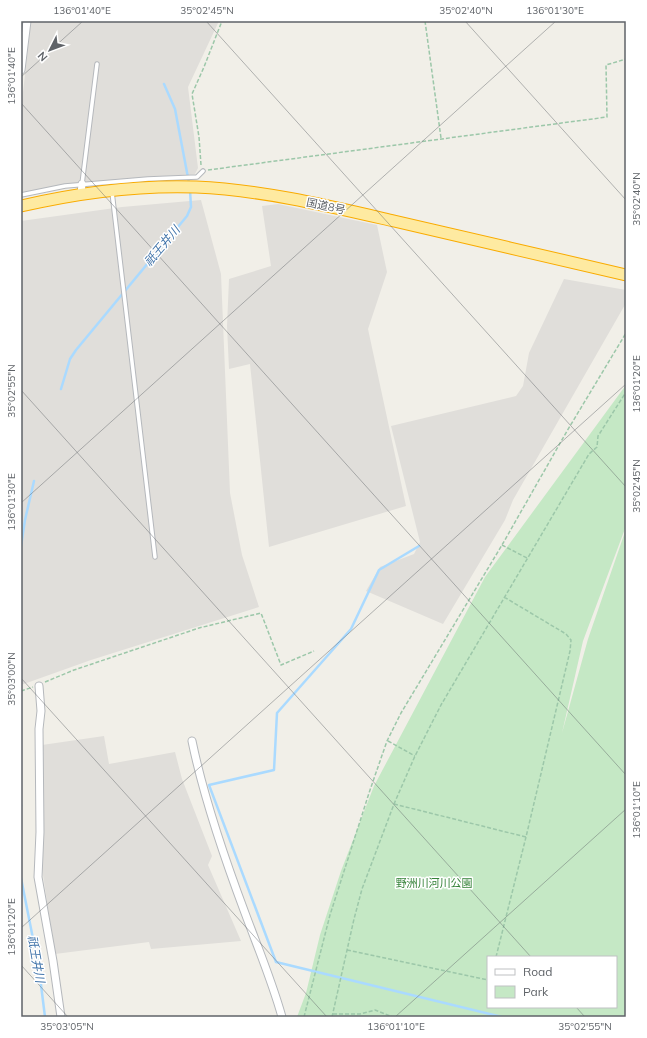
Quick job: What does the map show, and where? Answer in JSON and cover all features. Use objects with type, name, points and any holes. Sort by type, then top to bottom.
[{"type":"highway","name":"国道8号","points":[[21,206],[82,189],[112,191],[195,187],[271,194],[329,206],[626,275]]},
{"type":"street","points":[[21,70],[27,21]]},
{"type":"street","points":[[39,686],[41,711],[39,729],[40,832],[38,877],[53,961],[60,1017]]},
{"type":"street","points":[[192,741],[200,778],[239,898],[274,989],[282,1017]]},
{"type":"lane","points":[[82,189],[97,64]]},
{"type":"lane","points":[[21,195],[65,186],[82,189],[148,179],[197,177],[203,171]]},
{"type":"lane","points":[[112,191],[155,557]]},
{"type":"path","points":[[222,21],[192,94],[199,137],[201,168],[203,171],[607,117],[606,65],[626,59]]},
{"type":"path","points":[[425,21],[442,138]]},
{"type":"path","points":[[304,1017],[330,915],[387,741],[404,706],[502,545],[567,431],[626,333]]},
{"type":"path","points":[[393,1017],[375,1010],[360,1014],[333,1016],[345,957],[362,889],[394,804],[415,756],[441,705],[589,454],[597,447],[598,436],[626,392]]},
{"type":"path","points":[[502,545],[527,558]]},
{"type":"path","points":[[496,956],[526,838],[570,651],[571,640],[566,634],[504,597]]},
{"type":"path","points":[[21,691],[39,686],[74,670],[199,628],[261,613],[281,665],[314,651]]},
{"type":"path","points":[[387,741],[415,756]]},
{"type":"path","points":[[394,804],[526,838]]},
{"type":"path","points":[[347,950],[487,980]]},
{"type":"shaded area","points":[[31,21],[219,21],[188,87],[198,168],[195,174],[65,184],[21,194],[21,110]]},
{"type":"shaded area","points":[[201,200],[221,274],[230,493],[242,555],[259,607],[91,660],[21,685],[21,221],[122,207]]},
{"type":"shaded area","points":[[278,204],[377,225],[387,272],[368,329],[406,506],[269,547],[250,364],[229,369],[227,326],[229,279],[271,266],[262,206]]},
{"type":"shaded area","points":[[564,279],[626,290],[626,303],[513,500],[505,520],[443,624],[366,591],[380,567],[414,554],[420,542],[391,426],[516,396],[523,386],[529,353]]},
{"type":"shaded area","points":[[104,736],[109,764],[175,752],[182,779],[212,856],[208,865],[241,941],[151,949],[149,942],[55,954],[41,862],[42,745]]},
{"type":"green space","name":"野洲川河川公園","points":[[626,385],[626,526],[583,641],[562,733],[588,639],[626,529],[626,1017],[297,1017],[306,993],[320,935],[341,871],[374,786],[485,577]]},
{"type":"waterway","name":"祇王井川","points":[[164,84],[175,109],[189,183]]},
{"type":"waterway","name":"祇王井川","points":[[61,389],[70,359],[76,350],[187,216],[191,207],[190,190]]},
{"type":"waterway","name":"祇王井川","points":[[21,546],[34,481]]},
{"type":"waterway","points":[[419,546],[379,570],[351,629],[277,713],[274,770],[209,785],[276,962],[502,1017]]},
{"type":"waterway","name":"祇王井川","points":[[21,878],[39,969],[45,1017]]}]
